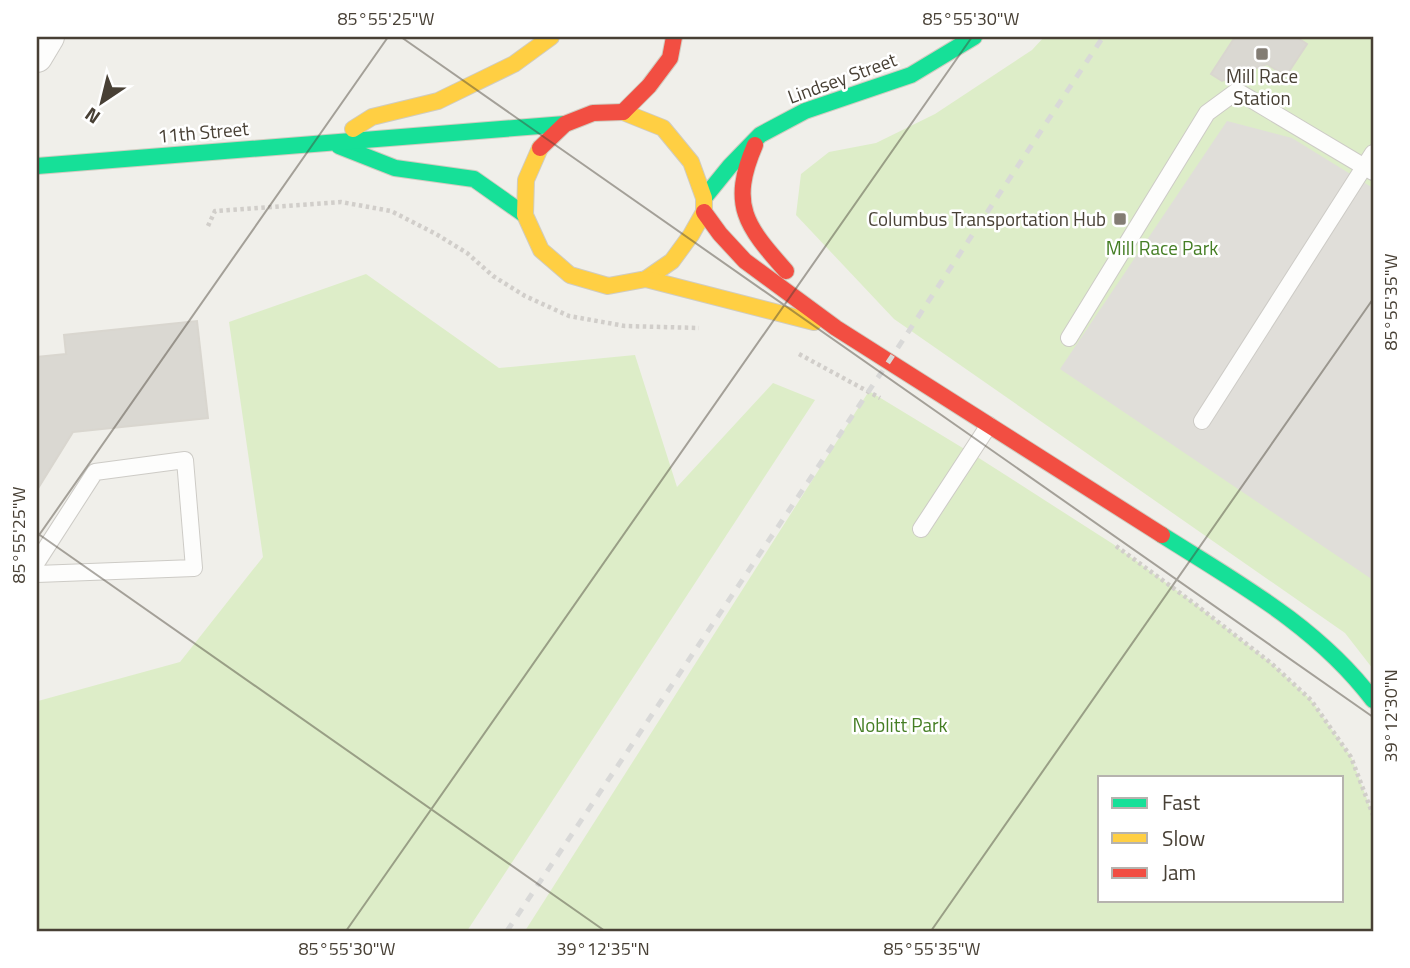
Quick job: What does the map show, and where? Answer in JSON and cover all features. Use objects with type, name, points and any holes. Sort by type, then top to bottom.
[{"type":"main road","points":[[331,143],[373,117],[438,101],[514,64],[551,37]]},
{"type":"main road","points":[[623,112],[649,86],[670,58],[674,37]]},
{"type":"main road","name":"Lindsey Street","points":[[704,205],[730,166],[760,135],[805,111],[911,75],[974,37]]},
{"type":"main road","points":[[704,205],[691,235],[672,261],[646,279],[608,286],[570,275],[541,250],[525,215],[526,180],[540,148],[565,124],[593,113],[623,112],[663,128],[691,162],[704,205],[720,234],[745,261],[836,328],[1269,602],[1335,654],[1373,700]]},
{"type":"main road","name":"11th Street","points":[[37,166],[565,124]]},
{"type":"main road","points":[[760,135],[747,161],[741,183],[743,209],[760,243],[836,328]]},
{"type":"main road","name":"11th Street","points":[[331,143],[395,168],[474,179],[525,215]]},
{"type":"main road","points":[[646,279],[836,328]]},
{"type":"lane","points":[[1069,338],[1207,113],[1237,91],[1371,164],[1202,421]]},
{"type":"lane","points":[[921,529],[989,425]]},
{"type":"lane","points":[[37,562],[95,472],[185,460],[194,568],[37,574]]},
{"type":"path","points":[[208,226],[215,211],[341,202],[391,211],[467,253],[493,276],[526,296],[569,316],[625,326],[700,329]]},
{"type":"path","points":[[789,351],[802,355],[881,398]]},
{"type":"path","points":[[1113,544],[1270,663],[1311,701],[1350,757],[1373,815]]},
{"type":"green space","name":"Mill Race Park","points":[[1044,37],[1373,37],[1373,669],[1345,633],[894,319],[796,215],[801,174],[829,152],[876,143],[935,114],[1032,50]]},
{"type":"green space","points":[[366,274],[499,368],[635,355],[677,487],[773,383],[815,400],[467,931],[37,931],[38,701],[180,662],[263,557],[229,322]]},
{"type":"green space","name":"Noblitt Park","points":[[869,391],[1113,544],[1271,663],[1311,700],[1351,757],[1373,815],[1373,931],[525,931]]},
{"type":"shaded area","points":[[1227,121],[1292,138],[1373,188],[1373,580],[1060,369]]},
{"type":"building","name":"Mill Race Station","points":[[1235,37],[1296,37],[1307,44],[1286,76],[1267,64],[1222,81],[1211,74]]},
{"type":"building","points":[[197,321],[208,418],[73,432],[37,490],[37,357],[66,354],[64,335]]},
{"type":"railway","points":[[507,931],[1103,37]]},
{"type":"traffic: fast","points":[[704,198],[760,135],[805,111],[911,75],[974,37]]},
{"type":"traffic: fast","points":[[37,166],[565,124]]},
{"type":"traffic: fast","points":[[339,146],[395,168],[474,179],[525,215]]},
{"type":"traffic: fast","points":[[1162,535],[1248,589],[1302,628],[1328,650],[1373,700]]},
{"type":"traffic: slow","points":[[353,129],[372,117],[438,101],[514,64],[551,37]]},
{"type":"traffic: slow","points":[[540,148],[526,180],[525,215],[541,250],[570,275],[608,286],[646,279],[672,261],[691,235],[704,212],[704,198],[691,162],[663,128],[623,112]]},
{"type":"traffic: slow","points":[[646,279],[814,322]]},
{"type":"traffic: jam","points":[[623,112],[649,86],[670,58],[674,37]]},
{"type":"traffic: jam","points":[[540,148],[565,124],[593,113],[623,112]]},
{"type":"traffic: jam","points":[[755,145],[743,184],[746,214],[761,241],[786,271]]},
{"type":"traffic: jam","points":[[704,212],[745,261],[836,328],[1162,535]]},
{"type":"place","name":"Mill Race Station","points":[[1262,54]]},
{"type":"place","name":"Columbus Transportation Hub","points":[[1120,219]]}]
